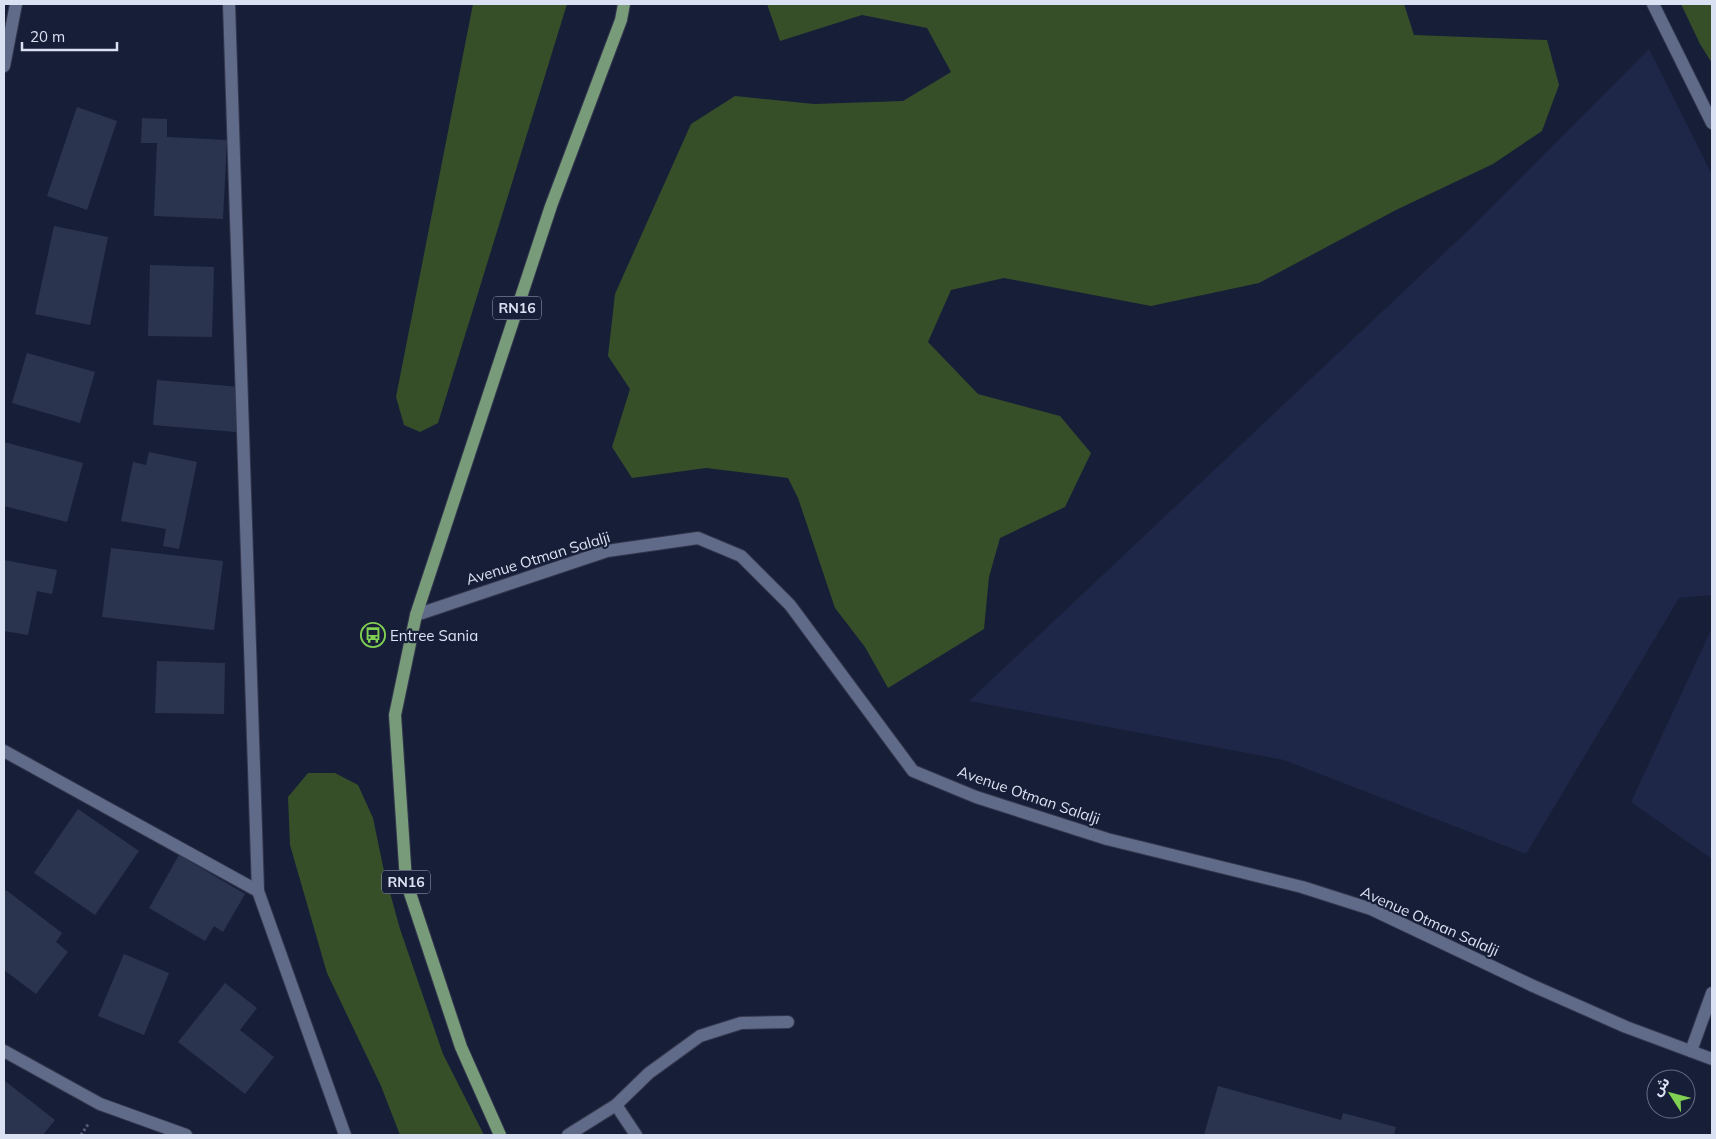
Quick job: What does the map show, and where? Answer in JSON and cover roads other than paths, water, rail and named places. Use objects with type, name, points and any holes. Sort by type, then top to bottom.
[{"type":"main road","name":"RN16","points":[[500,1135],[461,1047],[406,881],[394,715],[416,615],[551,206],[621,20],[624,4]]},
{"type":"street","points":[[4,19],[16,4]]},
{"type":"street","points":[[4,66],[16,4]]},
{"type":"street","points":[[229,4],[258,892],[346,1135]]},
{"type":"street","points":[[1653,4],[1712,123]]},
{"type":"street","name":"Avenue Otman Salalji","points":[[416,615],[607,551],[698,538],[741,556],[790,605],[884,735],[913,771],[976,797],[1107,839],[1302,887],[1371,909],[1531,985],[1626,1027],[1712,1060]]},
{"type":"street","points":[[4,751],[258,892]]},
{"type":"street","points":[[1691,1051],[1712,993]]},
{"type":"street","points":[[568,1135],[616,1105],[650,1073],[700,1036],[741,1023],[788,1022]]},
{"type":"street","points":[[4,1051],[100,1104],[186,1135]]},
{"type":"street","points":[[616,1105],[636,1135]]},
{"type":"place","name":"Entree Sania","points":[[373,635]]}]
